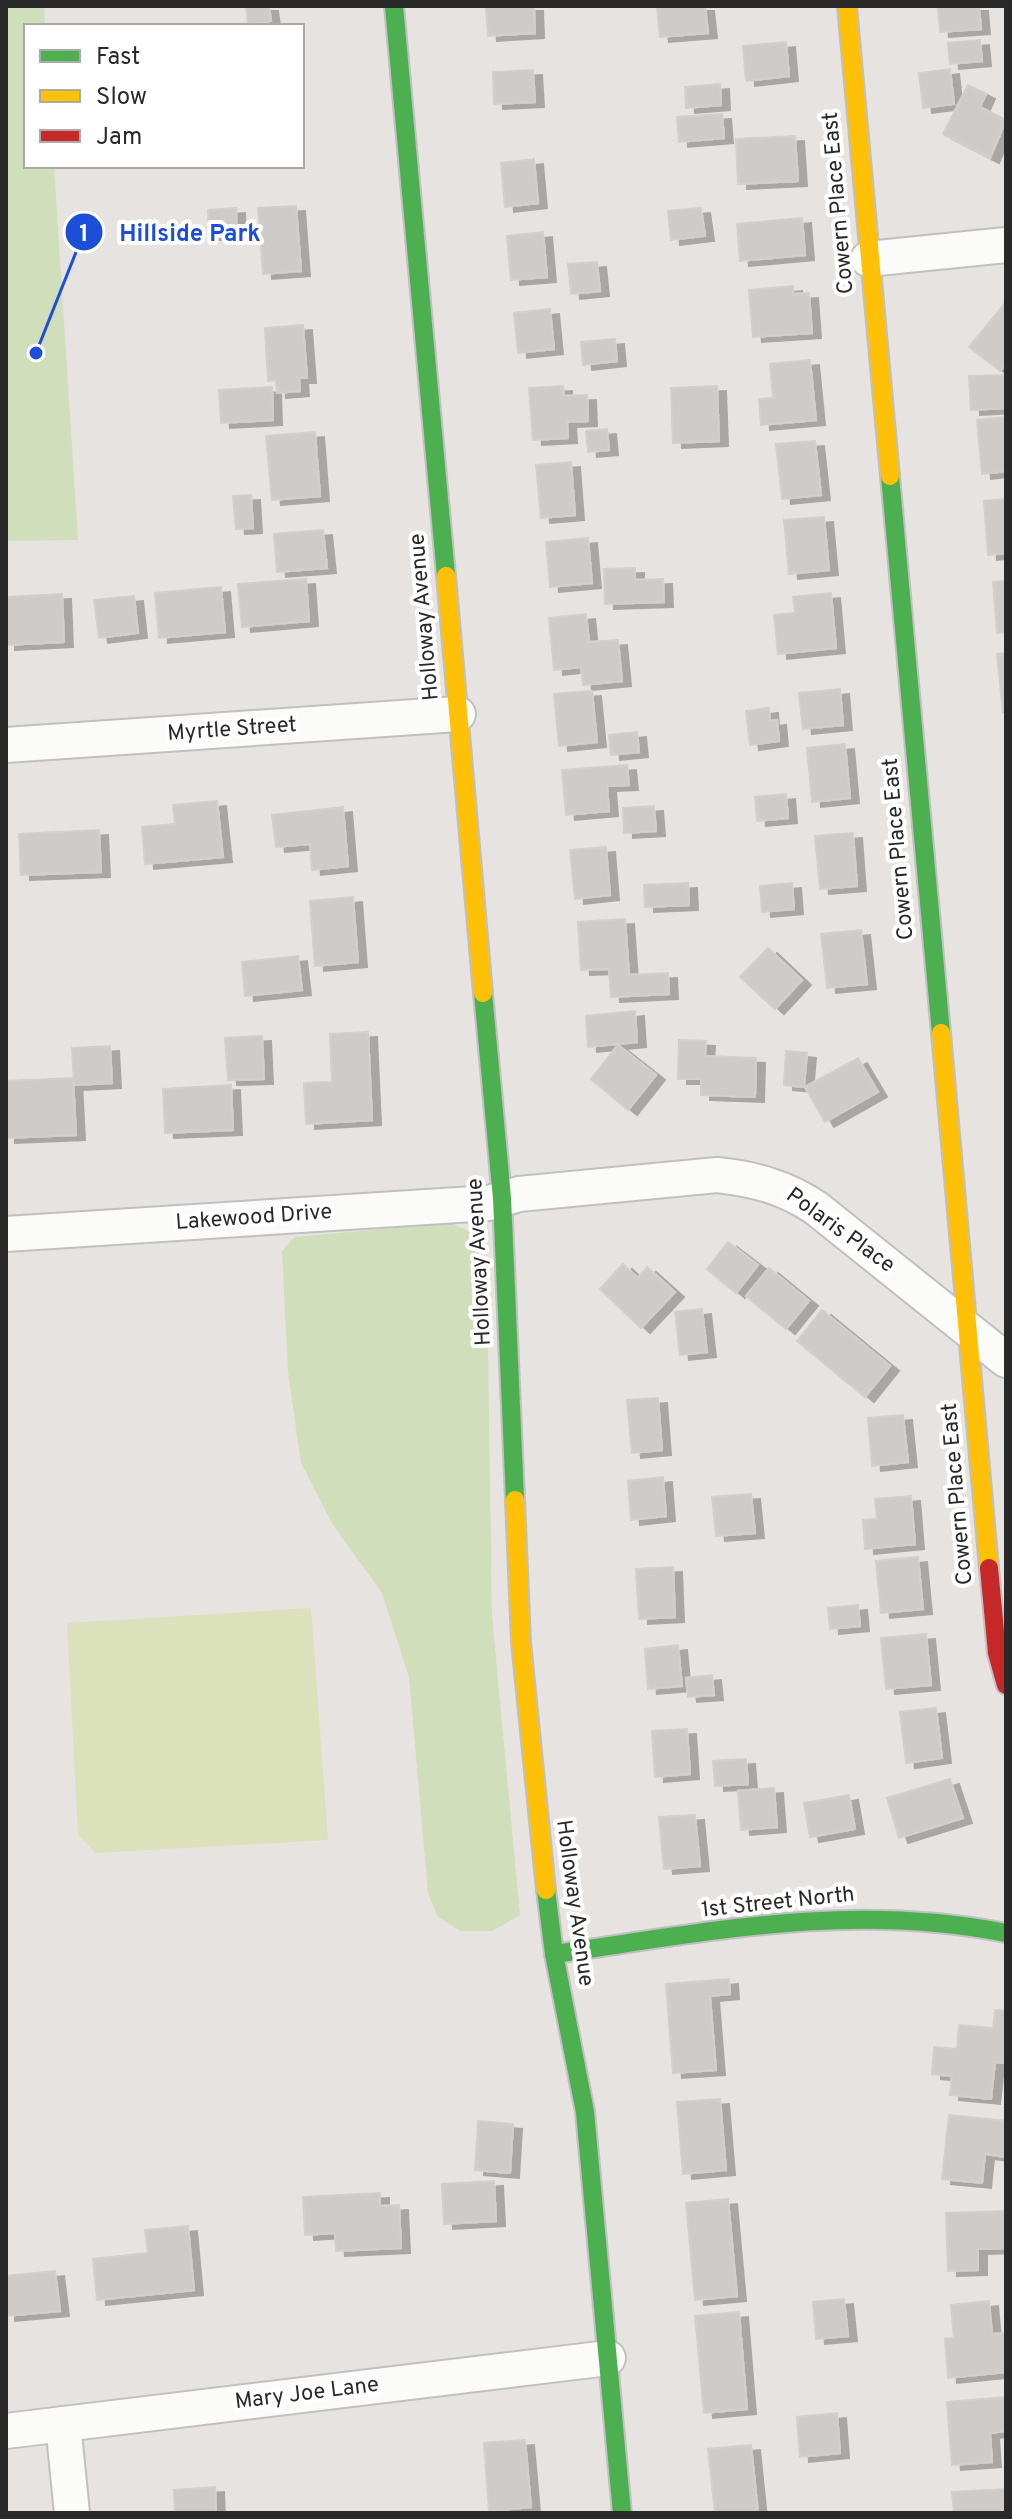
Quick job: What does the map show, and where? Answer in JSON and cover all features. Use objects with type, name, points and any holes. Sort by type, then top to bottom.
[{"type":"street","name":"Holloway Avenue","points":[[394,6],[502,1198],[521,1642],[554,1954],[585,2112],[622,2513]]},
{"type":"street","name":"Cowern Place East","points":[[847,6],[997,1653],[1006,1685]]},
{"type":"street","points":[[868,259],[1006,245]]},
{"type":"street","name":"Myrtle Street","points":[[6,745],[458,714]]},
{"type":"street","name":"Polaris Place","points":[[502,1198],[717,1175],[750,1178],[802,1199],[1006,1360]]},
{"type":"street","name":"Lakewood Drive","points":[[6,1234],[464,1205],[502,1198]]},
{"type":"street","name":"1st Street North","points":[[554,1954],[817,1919],[962,1921],[1006,1933]]},
{"type":"street","name":"Mary Joe Lane","points":[[6,2431],[608,2358]]},
{"type":"street","points":[[63,2424],[72,2513]]},
{"type":"green space","points":[[6,6],[44,6],[45,24],[24,24],[24,168],[54,168],[78,540],[6,541]]},
{"type":"green space","points":[[451,1223],[476,1235],[488,1349],[492,1616],[520,1915],[492,1931],[461,1931],[438,1917],[428,1893],[409,1677],[382,1593],[333,1525],[301,1463],[288,1372],[282,1251],[294,1237]]},
{"type":"green space","points":[[311,1608],[328,1840],[95,1853],[78,1834],[67,1623]]},
{"type":"building","points":[[246,6],[269,6],[271,21],[248,24]]},
{"type":"building","points":[[486,6],[534,6],[535,33],[488,36]]},
{"type":"building","points":[[657,6],[705,6],[708,33],[660,37]]},
{"type":"building","points":[[938,6],[979,6],[981,29],[940,32]]},
{"type":"building","points":[[980,40],[982,61],[950,64],[948,43]]},
{"type":"building","points":[[786,42],[789,76],[746,81],[743,46]]},
{"type":"building","points":[[950,69],[954,104],[923,108],[919,73]]},
{"type":"building","points":[[533,70],[535,102],[494,104],[493,72]]},
{"type":"building","points":[[720,84],[721,105],[686,108],[685,87]]},
{"type":"building","points":[[968,85],[986,94],[980,107],[1006,120],[990,158],[943,134]]},
{"type":"building","points":[[722,114],[724,138],[679,142],[677,117]]},
{"type":"building","points":[[795,136],[798,181],[738,184],[736,139]]},
{"type":"building","points":[[534,159],[538,203],[505,207],[501,163]]},
{"type":"building","points":[[296,206],[301,271],[263,274],[258,208]]},
{"type":"building","points":[[236,208],[237,234],[209,235],[208,210]]},
{"type":"building","points":[[701,208],[705,236],[671,240],[668,211]]},
{"type":"building","points":[[802,218],[805,255],[740,261],[737,224]]},
{"type":"building","points":[[543,232],[547,277],[511,280],[507,236]]},
{"type":"building","points":[[597,262],[600,291],[571,294],[568,264]]},
{"type":"building","points":[[793,286],[793,294],[809,293],[812,333],[753,337],[749,290]]},
{"type":"building","points":[[1005,303],[1006,364],[1000,371],[969,347]]},
{"type":"building","points":[[550,309],[554,349],[518,353],[514,313]]},
{"type":"building","points":[[303,325],[307,378],[299,378],[300,391],[277,393],[276,380],[268,381],[265,328]]},
{"type":"building","points":[[615,339],[617,361],[583,365],[581,342]]},
{"type":"building","points":[[810,360],[816,420],[761,425],[759,399],[773,398],[770,364]]},
{"type":"building","points":[[1006,375],[1006,408],[971,410],[969,376]]},
{"type":"building","points":[[563,386],[564,396],[587,395],[588,421],[567,422],[568,438],[533,440],[529,388]]},
{"type":"building","points":[[717,386],[719,441],[673,443],[671,388]]},
{"type":"building","points":[[272,387],[273,420],[221,423],[219,390]]},
{"type":"building","points":[[1006,417],[1006,471],[982,474],[977,420]]},
{"type":"building","points":[[607,429],[609,450],[588,452],[586,431]]},
{"type":"building","points":[[315,432],[320,496],[272,500],[266,436]]},
{"type":"building","points":[[815,441],[821,495],[782,499],[776,444]]},
{"type":"building","points":[[571,462],[575,515],[541,518],[536,465]]},
{"type":"building","points":[[251,495],[253,528],[236,529],[233,496]]},
{"type":"building","points":[[1006,499],[1006,553],[988,555],[984,501]]},
{"type":"building","points":[[824,517],[829,570],[789,574],[784,520]]},
{"type":"building","points":[[323,530],[327,568],[277,572],[274,534]]},
{"type":"building","points":[[588,538],[592,583],[550,587],[546,542]]},
{"type":"building","points":[[635,568],[635,580],[663,579],[664,602],[605,604],[604,569]]},
{"type":"building","points":[[306,579],[309,621],[242,627],[238,584]]},
{"type":"building","points":[[1006,581],[1006,632],[997,633],[993,582]]},
{"type":"building","points":[[221,587],[225,632],[159,638],[155,593]]},
{"type":"building","points":[[831,593],[836,648],[778,654],[774,615],[795,613],[793,597]]},
{"type":"building","points":[[62,594],[64,642],[6,645],[6,597]]},
{"type":"building","points":[[134,596],[138,633],[99,638],[94,600]]},
{"type":"building","points":[[586,614],[589,642],[618,640],[622,681],[583,685],[581,667],[554,670],[549,618]]},
{"type":"building","points":[[1006,653],[1006,712],[1003,712],[997,654]]},
{"type":"building","points":[[840,689],[843,725],[803,729],[799,693]]},
{"type":"building","points":[[592,691],[597,742],[559,746],[554,694]]},
{"type":"building","points":[[769,708],[770,721],[777,720],[779,741],[750,745],[746,711]]},
{"type":"building","points":[[637,732],[639,752],[611,755],[609,735]]},
{"type":"building","points":[[845,744],[850,798],[812,802],[807,748]]},
{"type":"building","points":[[627,765],[629,785],[607,786],[609,811],[566,815],[562,770]]},
{"type":"building","points":[[786,794],[788,818],[757,821],[755,797]]},
{"type":"building","points":[[217,801],[223,857],[145,864],[142,827],[175,824],[173,805]]},
{"type":"building","points":[[654,806],[656,831],[624,833],[623,808]]},
{"type":"building","points":[[343,807],[348,866],[312,870],[310,844],[276,847],[272,815]]},
{"type":"building","points":[[99,830],[101,872],[21,875],[19,834]]},
{"type":"building","points":[[853,833],[857,886],[820,889],[815,836]]},
{"type":"building","points":[[606,847],[610,895],[575,899],[570,850]]},
{"type":"building","points":[[688,883],[689,905],[645,907],[644,885]]},
{"type":"building","points":[[792,883],[794,909],[762,912],[760,886]]},
{"type":"building","points":[[353,897],[358,962],[315,966],[310,901]]},
{"type":"building","points":[[625,919],[629,975],[668,973],[669,994],[611,997],[609,969],[581,970],[578,922]]},
{"type":"building","points":[[861,930],[867,984],[827,988],[821,934]]},
{"type":"building","points":[[768,948],[802,980],[775,1009],[740,977]]},
{"type":"building","points":[[298,956],[302,990],[245,996],[242,962]]},
{"type":"building","points":[[635,1011],[637,1042],[588,1047],[586,1016]]},
{"type":"building","points":[[368,1032],[372,1120],[306,1124],[304,1083],[332,1082],[330,1034]]},
{"type":"building","points":[[262,1036],[264,1079],[228,1080],[225,1038]]},
{"type":"building","points":[[679,1040],[706,1041],[705,1056],[756,1058],[755,1097],[701,1095],[701,1079],[678,1079]]},
{"type":"building","points":[[618,1045],[656,1075],[628,1110],[591,1079]]},
{"type":"building","points":[[110,1046],[112,1083],[74,1085],[72,1048]]},
{"type":"building","points":[[786,1051],[807,1053],[804,1087],[784,1085]]},
{"type":"building","points":[[858,1058],[878,1092],[825,1122],[805,1087]]},
{"type":"building","points":[[73,1078],[76,1135],[6,1138],[6,1081]]},
{"type":"building","points":[[231,1085],[233,1130],[165,1133],[163,1089]]},
{"type":"building","points":[[728,1242],[758,1265],[736,1293],[707,1269]]},
{"type":"building","points":[[623,1264],[638,1278],[647,1267],[675,1292],[641,1328],[600,1289]]},
{"type":"building","points":[[769,1268],[809,1301],[786,1329],[746,1296]]},
{"type":"building","points":[[702,1309],[707,1352],[680,1355],[675,1312]]},
{"type":"building","points":[[822,1310],[890,1366],[865,1397],[797,1341]]},
{"type":"building","points":[[658,1398],[662,1450],[632,1453],[627,1400]]},
{"type":"building","points":[[903,1415],[908,1462],[872,1466],[868,1418]]},
{"type":"building","points":[[663,1477],[666,1516],[631,1520],[628,1481]]},
{"type":"building","points":[[751,1494],[755,1533],[716,1536],[712,1497]]},
{"type":"building","points":[[911,1496],[915,1544],[865,1549],[863,1520],[877,1519],[875,1499]]},
{"type":"building","points":[[918,1557],[923,1609],[881,1613],[876,1561]]},
{"type":"building","points":[[673,1567],[675,1617],[639,1619],[636,1569]]},
{"type":"building","points":[[858,1605],[860,1626],[830,1629],[828,1608]]},
{"type":"building","points":[[926,1634],[931,1685],[886,1689],[881,1638]]},
{"type":"building","points":[[678,1645],[682,1686],[648,1689],[645,1649]]},
{"type":"building","points":[[712,1675],[714,1695],[688,1697],[686,1678]]},
{"type":"building","points":[[936,1708],[942,1758],[906,1763],[900,1712]]},
{"type":"building","points":[[687,1729],[690,1774],[655,1777],[652,1731]]},
{"type":"building","points":[[746,1759],[748,1784],[715,1786],[713,1761]]},
{"type":"building","points":[[950,1779],[963,1818],[899,1838],[887,1798]]},
{"type":"building","points":[[774,1788],[777,1827],[741,1830],[738,1791]]},
{"type":"building","points":[[849,1795],[855,1829],[810,1837],[804,1803]]},
{"type":"building","points":[[695,1815],[700,1866],[664,1869],[659,1817]]},
{"type":"building","points":[[729,1979],[730,1994],[710,1996],[716,2070],[673,2073],[666,1984]]},
{"type":"building","points":[[995,2010],[1006,2011],[1006,2063],[995,2062],[991,2099],[950,2095],[952,2076],[932,2074],[934,2047],[957,2049],[959,2025],[993,2028]]},
{"type":"building","points":[[720,2099],[726,2170],[683,2174],[677,2102]]},
{"type":"building","points":[[949,2115],[1006,2121],[1006,2157],[985,2154],[982,2183],[942,2179]]},
{"type":"building","points":[[478,2121],[513,2124],[510,2173],[475,2170]]},
{"type":"building","points":[[494,2181],[496,2221],[444,2224],[442,2184]]},
{"type":"building","points":[[380,2193],[380,2206],[399,2205],[401,2248],[336,2251],[335,2233],[305,2235],[303,2197]]},
{"type":"building","points":[[728,2199],[737,2296],[695,2300],[686,2203]]},
{"type":"building","points":[[1006,2211],[1006,2248],[978,2249],[978,2270],[948,2271],[946,2213]]},
{"type":"building","points":[[188,2226],[194,2290],[97,2300],[93,2259],[148,2253],[145,2230]]},
{"type":"building","points":[[55,2271],[60,2311],[6,2316],[6,2276]]},
{"type":"building","points":[[844,2299],[848,2336],[816,2339],[813,2302]]},
{"type":"building","points":[[989,2301],[992,2334],[1006,2333],[1006,2372],[948,2378],[945,2339],[954,2338],[951,2305]]},
{"type":"building","points":[[739,2312],[747,2409],[704,2413],[695,2316]]},
{"type":"building","points":[[1006,2397],[1006,2431],[990,2433],[992,2462],[952,2465],[947,2402]]},
{"type":"building","points":[[837,2413],[840,2453],[800,2457],[797,2417]]},
{"type":"building","points":[[525,2440],[531,2507],[489,2511],[484,2443]]},
{"type":"building","points":[[751,2445],[758,2513],[715,2513],[708,2449]]},
{"type":"building","points":[[215,2487],[216,2513],[175,2513],[174,2490]]},
{"type":"building","points":[[1006,2489],[1006,2513],[954,2513],[952,2492]]},
{"type":"traffic: fast","points":[[394,6],[446,576]]},
{"type":"traffic: fast","points":[[890,476],[941,1033]]},
{"type":"traffic: fast","points":[[483,993],[502,1198],[515,1500]]},
{"type":"traffic: fast","points":[[546,1890],[554,1954],[585,2112],[622,2513]]},
{"type":"traffic: fast","points":[[554,1954],[724,1930],[835,1920],[948,1924],[1006,1933]]},
{"type":"traffic: slow","points":[[847,6],[890,476]]},
{"type":"traffic: slow","points":[[446,576],[483,993]]},
{"type":"traffic: slow","points":[[941,1033],[989,1568]]},
{"type":"traffic: slow","points":[[515,1500],[521,1642],[546,1890]]},
{"type":"traffic: jam","points":[[989,1568],[997,1653],[1006,1685]]},
{"type":"place","name":"Hillside Park","points":[[36,353]]}]
